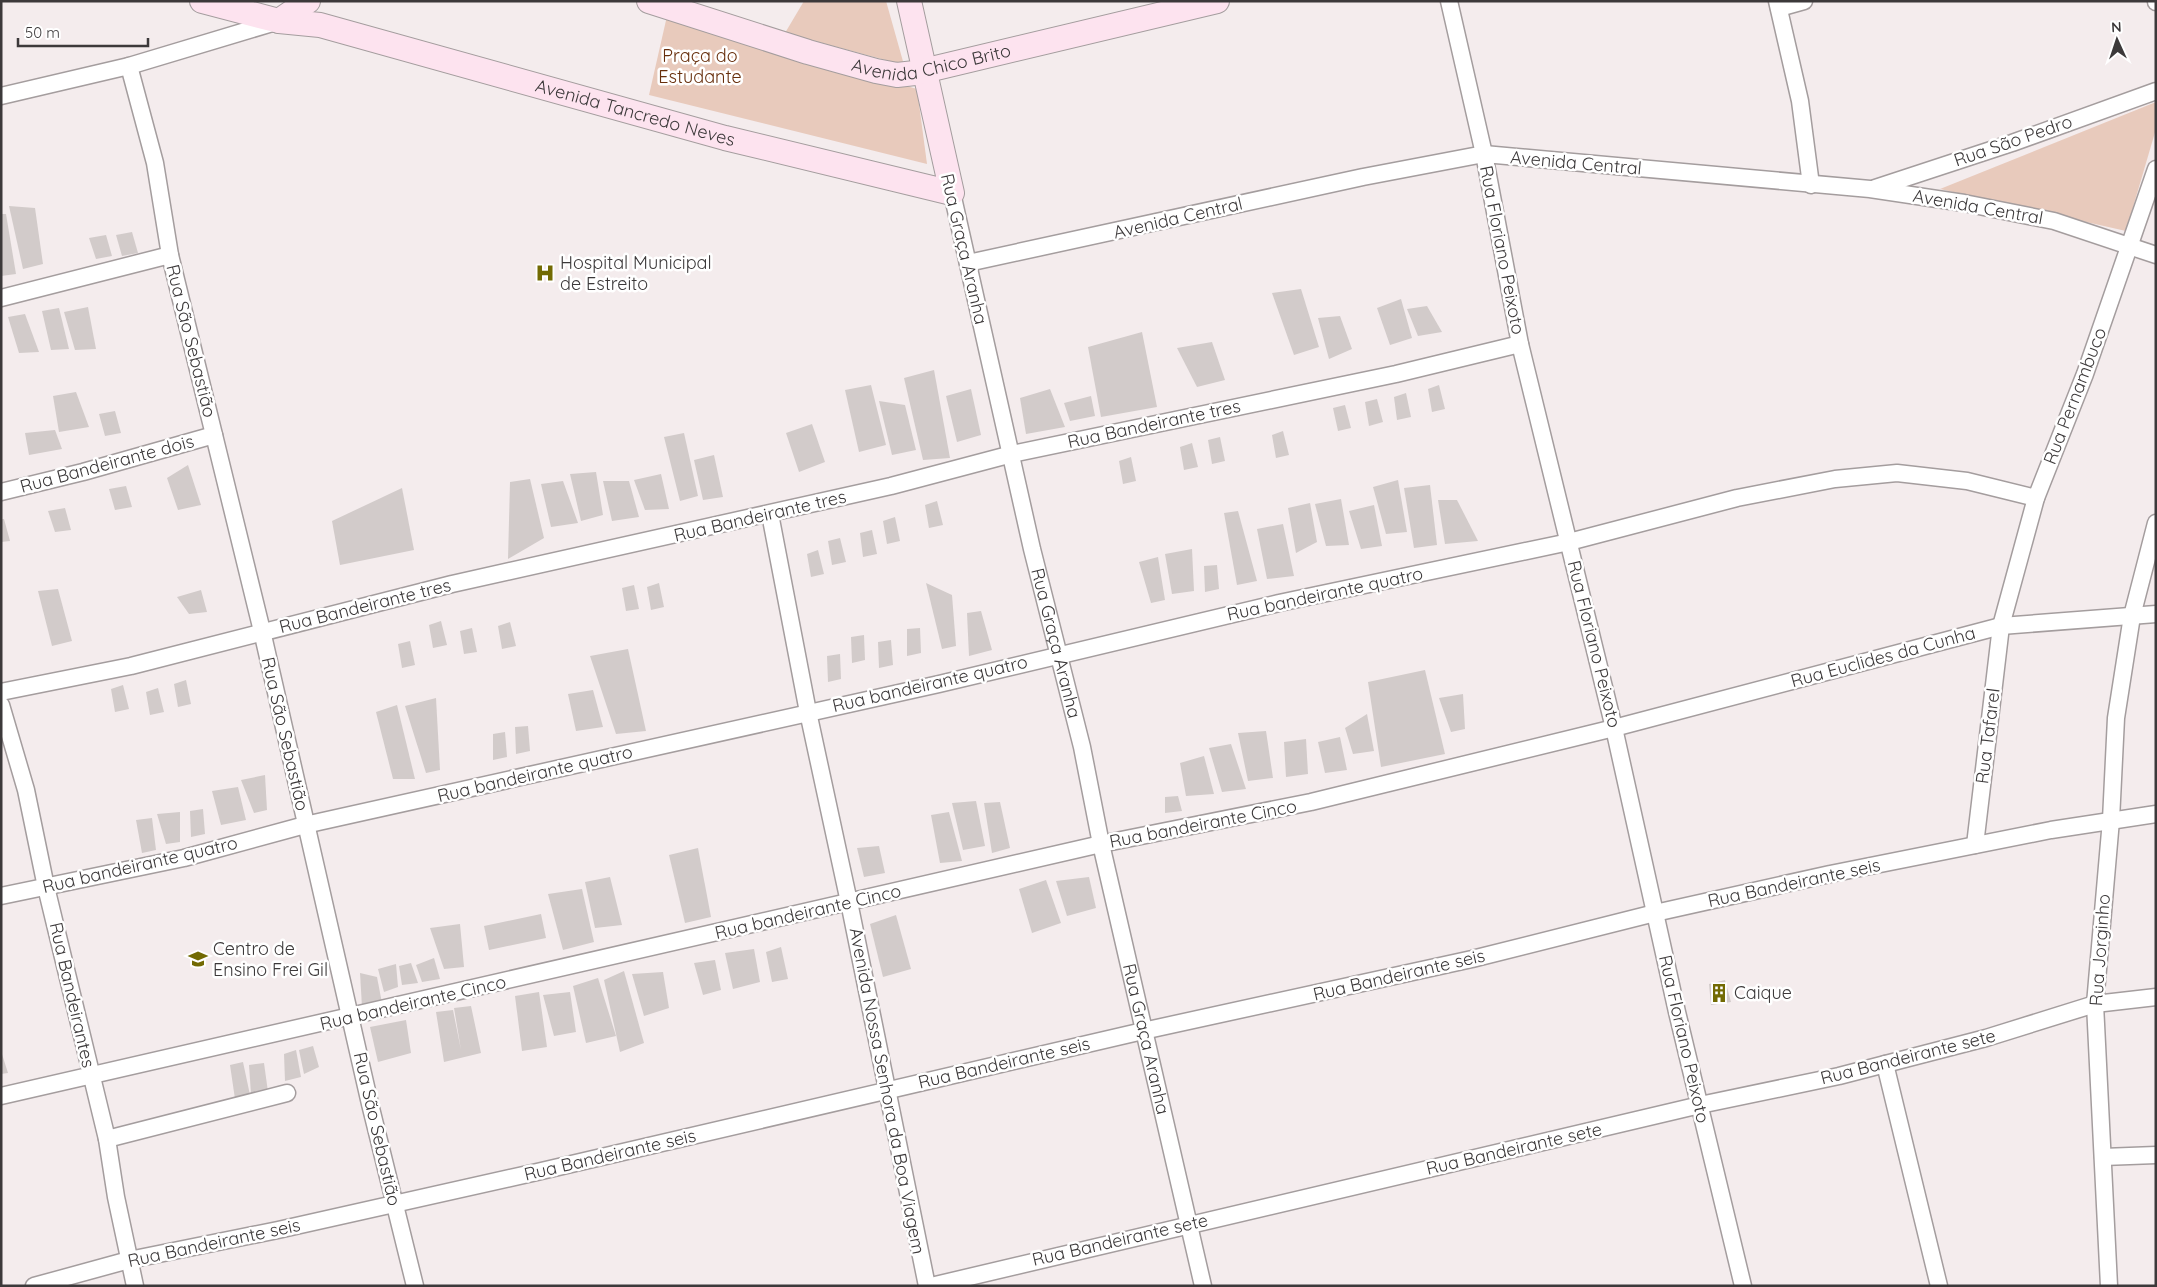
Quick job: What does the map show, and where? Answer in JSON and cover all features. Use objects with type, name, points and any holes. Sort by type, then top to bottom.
[{"type":"main road","name":"Avenida Tancredo Neves","points":[[202,1],[294,11]]},
{"type":"main road","name":"Avenida Tancredo Neves","points":[[262,1],[294,11],[320,25],[725,138],[952,193]]},
{"type":"main road","name":"Avenida Chico Brito","points":[[649,1],[808,52],[897,75],[1217,1]]},
{"type":"main road","name":"Rua Graça Aranha","points":[[909,1],[952,193]]},
{"type":"street","name":"Rua Floriano Peixoto","points":[[1450,1],[1484,154],[1520,344],[1614,728],[1743,1286]]},
{"type":"street","points":[[1804,1],[1778,5],[1800,100],[1811,185]]},
{"type":"street","points":[[1,96],[130,66],[294,11]]},
{"type":"street","name":"Rua São Sebastião","points":[[130,66],[155,162],[170,255],[262,631],[305,825],[415,1286]]},
{"type":"street","name":"Rua São Pedro","points":[[1870,189],[2012,143],[2156,91]]},
{"type":"street","name":"Avenida Central","points":[[968,263],[1363,177],[1484,154],[1870,189],[1964,202],[2054,221],[2131,245],[2156,255]]},
{"type":"street","name":"Rua Pernambuco","points":[[2001,626],[2036,498],[2085,374],[2156,169]]},
{"type":"street","name":"Rua Graça Aranha","points":[[952,193],[1032,549],[1082,747],[1101,844],[1203,1286]]},
{"type":"street","points":[[1,298],[170,255]]},
{"type":"street","name":"Rua Bandeirante tres","points":[[1,692],[131,666],[452,584],[891,486],[1012,454],[1396,374],[1520,344]]},
{"type":"street","name":"Rua Bandeirante dois","points":[[1,492],[83,472],[214,435]]},
{"type":"street","name":"Rua bandeirante quatro","points":[[1,896],[184,858],[305,825],[939,684],[1279,603],[1569,542],[1737,498],[1835,479],[1897,473],[1967,481],[2036,498]]},
{"type":"street","name":"Avenida Nossa Senhora da Boa Viagem","points":[[770,514],[808,712],[849,902],[926,1286]]},
{"type":"street","name":"Rua Jorginho","points":[[2109,1286],[2094,1004],[2111,820],[2116,718],[2132,616],[2156,523]]},
{"type":"street","name":"Rua Euclides da Cunha","points":[[1614,728],[2001,626],[2156,614]]},
{"type":"street","name":"Rua Tafarel","points":[[1975,845],[2001,626]]},
{"type":"street","name":"Rua Bandeirantes","points":[[1,705],[26,790],[46,886],[107,1139],[135,1286]]},
{"type":"street","name":"Rua bandeirante Cinco","points":[[1,1096],[1101,844],[1311,802],[1614,728]]},
{"type":"street","name":"Rua Bandeirante seis","points":[[34,1286],[129,1260],[394,1204],[886,1092],[1143,1031],[1472,959],[1656,913],[1830,874],[1975,845],[2111,820],[2156,814]]},
{"type":"street","name":"Rua Bandeirante sete","points":[[931,1286],[1700,1105],[1839,1076],[1986,1038],[2094,1004],[2156,997]]},
{"type":"street","points":[[1884,1064],[1939,1286]]},
{"type":"street","points":[[107,1139],[287,1093]]},
{"type":"street","points":[[2103,1157],[2156,1155]]},
{"type":"green space","points":[[804,1],[886,1],[904,65],[785,33]]},
{"type":"green space","name":"Praça do Estudante","points":[[667,16],[917,89],[927,164],[649,95]]},
{"type":"green space","points":[[2156,102],[2156,129],[2126,231],[1940,189]]},
{"type":"building","points":[[9,206],[35,208],[43,264],[23,269]]},
{"type":"building","points":[[1,214],[6,214],[16,274],[1,276]]},
{"type":"building","points":[[132,232],[138,253],[122,256],[116,235]]},
{"type":"building","points":[[106,235],[112,256],[96,259],[89,238]]},
{"type":"building","points":[[1301,289],[1319,347],[1294,355],[1272,293]]},
{"type":"building","points":[[1401,299],[1412,338],[1390,345],[1377,308]]},
{"type":"building","points":[[1427,306],[1442,332],[1418,336],[1407,309]]},
{"type":"building","points":[[88,307],[96,349],[75,350],[64,312]]},
{"type":"building","points":[[59,308],[69,349],[51,350],[42,311]]},
{"type":"building","points":[[25,314],[39,352],[19,353],[8,317]]},
{"type":"building","points":[[1340,316],[1352,349],[1329,359],[1318,318]]},
{"type":"building","points":[[1142,332],[1157,407],[1101,417],[1088,347]]},
{"type":"building","points":[[1212,342],[1225,380],[1197,387],[1177,348]]},
{"type":"building","points":[[934,370],[950,458],[923,460],[904,378]]},
{"type":"building","points":[[871,385],[886,445],[859,452],[845,390]]},
{"type":"building","points":[[1439,385],[1445,409],[1432,412],[1428,389]]},
{"type":"building","points":[[971,389],[981,435],[957,442],[946,396]]},
{"type":"building","points":[[1050,389],[1065,427],[1026,434],[1020,398]]},
{"type":"building","points":[[76,392],[89,427],[59,432],[53,396]]},
{"type":"building","points":[[1406,393],[1411,417],[1397,420],[1394,397]]},
{"type":"building","points":[[1091,396],[1095,416],[1070,421],[1064,403]]},
{"type":"building","points":[[1377,399],[1383,422],[1369,426],[1365,402]]},
{"type":"building","points":[[879,401],[905,405],[916,450],[892,455]]},
{"type":"building","points":[[1345,405],[1351,428],[1338,431],[1333,408]]},
{"type":"building","points":[[115,411],[121,433],[105,436],[99,414]]},
{"type":"building","points":[[812,424],[825,462],[799,472],[786,433]]},
{"type":"building","points":[[55,430],[62,449],[29,455],[25,433]]},
{"type":"building","points":[[1283,431],[1289,455],[1276,458],[1272,435]]},
{"type":"building","points":[[684,433],[698,496],[680,501],[664,437]]},
{"type":"building","points":[[1220,437],[1225,461],[1212,464],[1208,440]]},
{"type":"building","points":[[1192,443],[1198,467],[1184,470],[1180,447]]},
{"type":"building","points":[[714,455],[723,497],[703,500],[694,460]]},
{"type":"building","points":[[1131,457],[1136,481],[1123,484],[1119,461]]},
{"type":"building","points":[[188,465],[201,505],[178,510],[167,478]]},
{"type":"building","points":[[596,472],[603,515],[581,521],[570,474]]},
{"type":"building","points":[[661,474],[669,509],[645,510],[634,480]]},
{"type":"building","points":[[530,479],[544,538],[508,559],[510,482]]},
{"type":"building","points":[[1398,480],[1407,532],[1386,534],[1373,487]]},
{"type":"building","points":[[563,481],[578,523],[551,527],[541,484]]},
{"type":"building","points":[[603,481],[629,481],[639,517],[612,521]]},
{"type":"building","points":[[1430,485],[1437,545],[1414,548],[1404,488]]},
{"type":"building","points":[[126,486],[132,507],[115,510],[109,489]]},
{"type":"building","points":[[402,488],[414,550],[340,565],[332,521]]},
{"type":"building","points":[[1341,499],[1349,545],[1326,546],[1315,504]]},
{"type":"building","points":[[1438,500],[1457,500],[1478,541],[1445,544]]},
{"type":"building","points":[[937,501],[943,525],[929,528],[925,505]]},
{"type":"building","points":[[1310,503],[1317,542],[1296,553],[1288,508]]},
{"type":"building","points":[[1374,505],[1382,546],[1361,549],[1349,511]]},
{"type":"building","points":[[65,508],[71,530],[55,532],[48,511]]},
{"type":"building","points":[[1238,511],[1257,581],[1237,585],[1224,513]]},
{"type":"building","points":[[895,517],[900,541],[887,544],[883,521]]},
{"type":"building","points":[[1,519],[4,519],[10,541],[1,542]]},
{"type":"building","points":[[1283,524],[1294,576],[1267,579],[1257,529]]},
{"type":"building","points":[[872,530],[877,554],[863,557],[860,533]]},
{"type":"building","points":[[840,538],[846,562],[832,565],[828,541]]},
{"type":"building","points":[[1192,549],[1194,591],[1172,594],[1165,554]]},
{"type":"building","points":[[818,550],[824,574],[811,577],[807,554]]},
{"type":"building","points":[[1158,557],[1165,600],[1151,603],[1139,562]]},
{"type":"building","points":[[1217,565],[1219,589],[1205,592],[1204,566]]},
{"type":"building","points":[[659,583],[664,607],[651,610],[647,587]]},
{"type":"building","points":[[926,583],[952,595],[956,646],[942,649]]},
{"type":"building","points":[[634,585],[639,609],[626,611],[622,588]]},
{"type":"building","points":[[58,589],[72,641],[52,646],[38,591]]},
{"type":"building","points":[[201,590],[207,612],[189,614],[177,597]]},
{"type":"building","points":[[981,611],[992,650],[969,656],[967,613]]},
{"type":"building","points":[[441,621],[447,645],[433,648],[429,625]]},
{"type":"building","points":[[510,622],[516,646],[502,649],[498,626]]},
{"type":"building","points":[[472,628],[477,652],[464,654],[460,631]]},
{"type":"building","points":[[920,628],[921,653],[907,656],[907,629]]},
{"type":"building","points":[[864,635],[865,660],[852,663],[851,637]]},
{"type":"building","points":[[891,640],[893,665],[879,668],[878,642]]},
{"type":"building","points":[[410,641],[415,665],[402,668],[398,644]]},
{"type":"building","points":[[628,649],[646,731],[616,734],[590,656]]},
{"type":"building","points":[[840,654],[841,679],[828,682],[827,656]]},
{"type":"building","points":[[1425,670],[1445,754],[1381,767],[1368,682]]},
{"type":"building","points":[[186,680],[191,704],[178,707],[174,684]]},
{"type":"building","points":[[123,685],[129,709],[115,712],[111,689]]},
{"type":"building","points":[[158,688],[164,712],[150,715],[146,692]]},
{"type":"building","points":[[593,690],[603,727],[576,731],[568,694]]},
{"type":"building","points":[[1463,694],[1465,729],[1451,732],[1439,698]]},
{"type":"building","points":[[436,698],[440,770],[426,773],[405,706]]},
{"type":"building","points":[[397,705],[415,779],[393,779],[376,712]]},
{"type":"building","points":[[1367,714],[1374,751],[1353,754],[1345,728]]},
{"type":"building","points":[[528,726],[530,751],[516,754],[515,727]]},
{"type":"building","points":[[1266,731],[1273,778],[1248,781],[1238,733]]},
{"type":"building","points":[[505,732],[507,757],[493,760],[493,734]]},
{"type":"building","points":[[1340,737],[1347,770],[1325,773],[1318,742]]},
{"type":"building","points":[[1306,739],[1308,774],[1286,777],[1284,742]]},
{"type":"building","points":[[1231,744],[1246,789],[1222,792],[1209,748]]},
{"type":"building","points":[[1204,756],[1214,794],[1186,796],[1180,763]]},
{"type":"building","points":[[265,775],[267,810],[254,813],[241,780]]},
{"type":"building","points":[[238,787],[246,820],[221,825],[212,791]]},
{"type":"building","points":[[1178,796],[1182,811],[1165,813],[1165,797]]},
{"type":"building","points":[[976,801],[985,846],[963,850],[952,803]]},
{"type":"building","points":[[1000,802],[1010,848],[992,853],[984,803]]},
{"type":"building","points":[[203,809],[205,834],[191,837],[190,811]]},
{"type":"building","points":[[180,812],[180,842],[166,844],[157,814]]},
{"type":"building","points":[[949,812],[962,861],[940,863],[931,815]]},
{"type":"building","points":[[152,818],[156,850],[142,853],[136,820]]},
{"type":"building","points":[[879,846],[885,873],[864,877],[857,848]]},
{"type":"building","points":[[698,848],[711,917],[685,923],[669,855]]},
{"type":"building","points":[[610,877],[622,925],[595,928],[585,882]]},
{"type":"building","points":[[1089,877],[1096,908],[1067,916],[1056,881]]},
{"type":"building","points":[[1046,880],[1061,923],[1032,933],[1019,889]]},
{"type":"building","points":[[582,889],[594,942],[563,950],[548,894]]},
{"type":"building","points":[[541,914],[546,938],[489,950],[484,926]]},
{"type":"building","points":[[896,915],[911,969],[883,977],[870,924]]},
{"type":"building","points":[[460,924],[464,967],[444,969],[430,928]]},
{"type":"building","points":[[781,947],[788,979],[772,982],[766,952]]},
{"type":"building","points":[[754,949],[760,982],[733,989],[725,953]]},
{"type":"building","points":[[434,958],[440,979],[422,982],[416,965]]},
{"type":"building","points":[[715,960],[721,990],[703,995],[694,963]]},
{"type":"building","points":[[411,963],[418,983],[402,985],[399,966]]},
{"type":"building","points":[[396,964],[398,987],[384,992],[378,969]]},
{"type":"building","points":[[624,971],[644,1043],[620,1052],[604,980]]},
{"type":"building","points":[[663,972],[669,1008],[644,1016],[632,974]]},
{"type":"building","points":[[360,973],[377,977],[382,1003],[362,1007]]},
{"type":"building","points":[[598,978],[616,1036],[586,1043],[573,986]]},
{"type":"building","name":"Caique","points":[[1725,980],[1731,1002],[1711,1005],[1709,984]]},
{"type":"building","points":[[539,992],[547,1047],[522,1051],[515,996]]},
{"type":"building","points":[[570,992],[576,1032],[554,1036],[543,995]]},
{"type":"building","points":[[471,1006],[481,1053],[444,1062],[436,1012],[453,1010],[461,1050],[454,1008]]},
{"type":"building","points":[[406,1020],[411,1053],[378,1062],[370,1027]]},
{"type":"building","points":[[313,1046],[319,1067],[304,1074],[299,1050]]},
{"type":"building","points":[[296,1050],[301,1077],[285,1081],[284,1054]]},
{"type":"building","points":[[1,1051],[8,1073],[1,1074]]},
{"type":"building","points":[[243,1062],[250,1095],[235,1099],[230,1065]]},
{"type":"building","points":[[264,1063],[268,1092],[251,1094],[249,1065]]},
{"type":"place","name":"Hospital Municipal de Estreito","points":[[545,273]]},
{"type":"place","name":"Centro de Ensino Frei Gil","points":[[198,959]]},
{"type":"place","name":"Caique","points":[[1719,993]]}]
